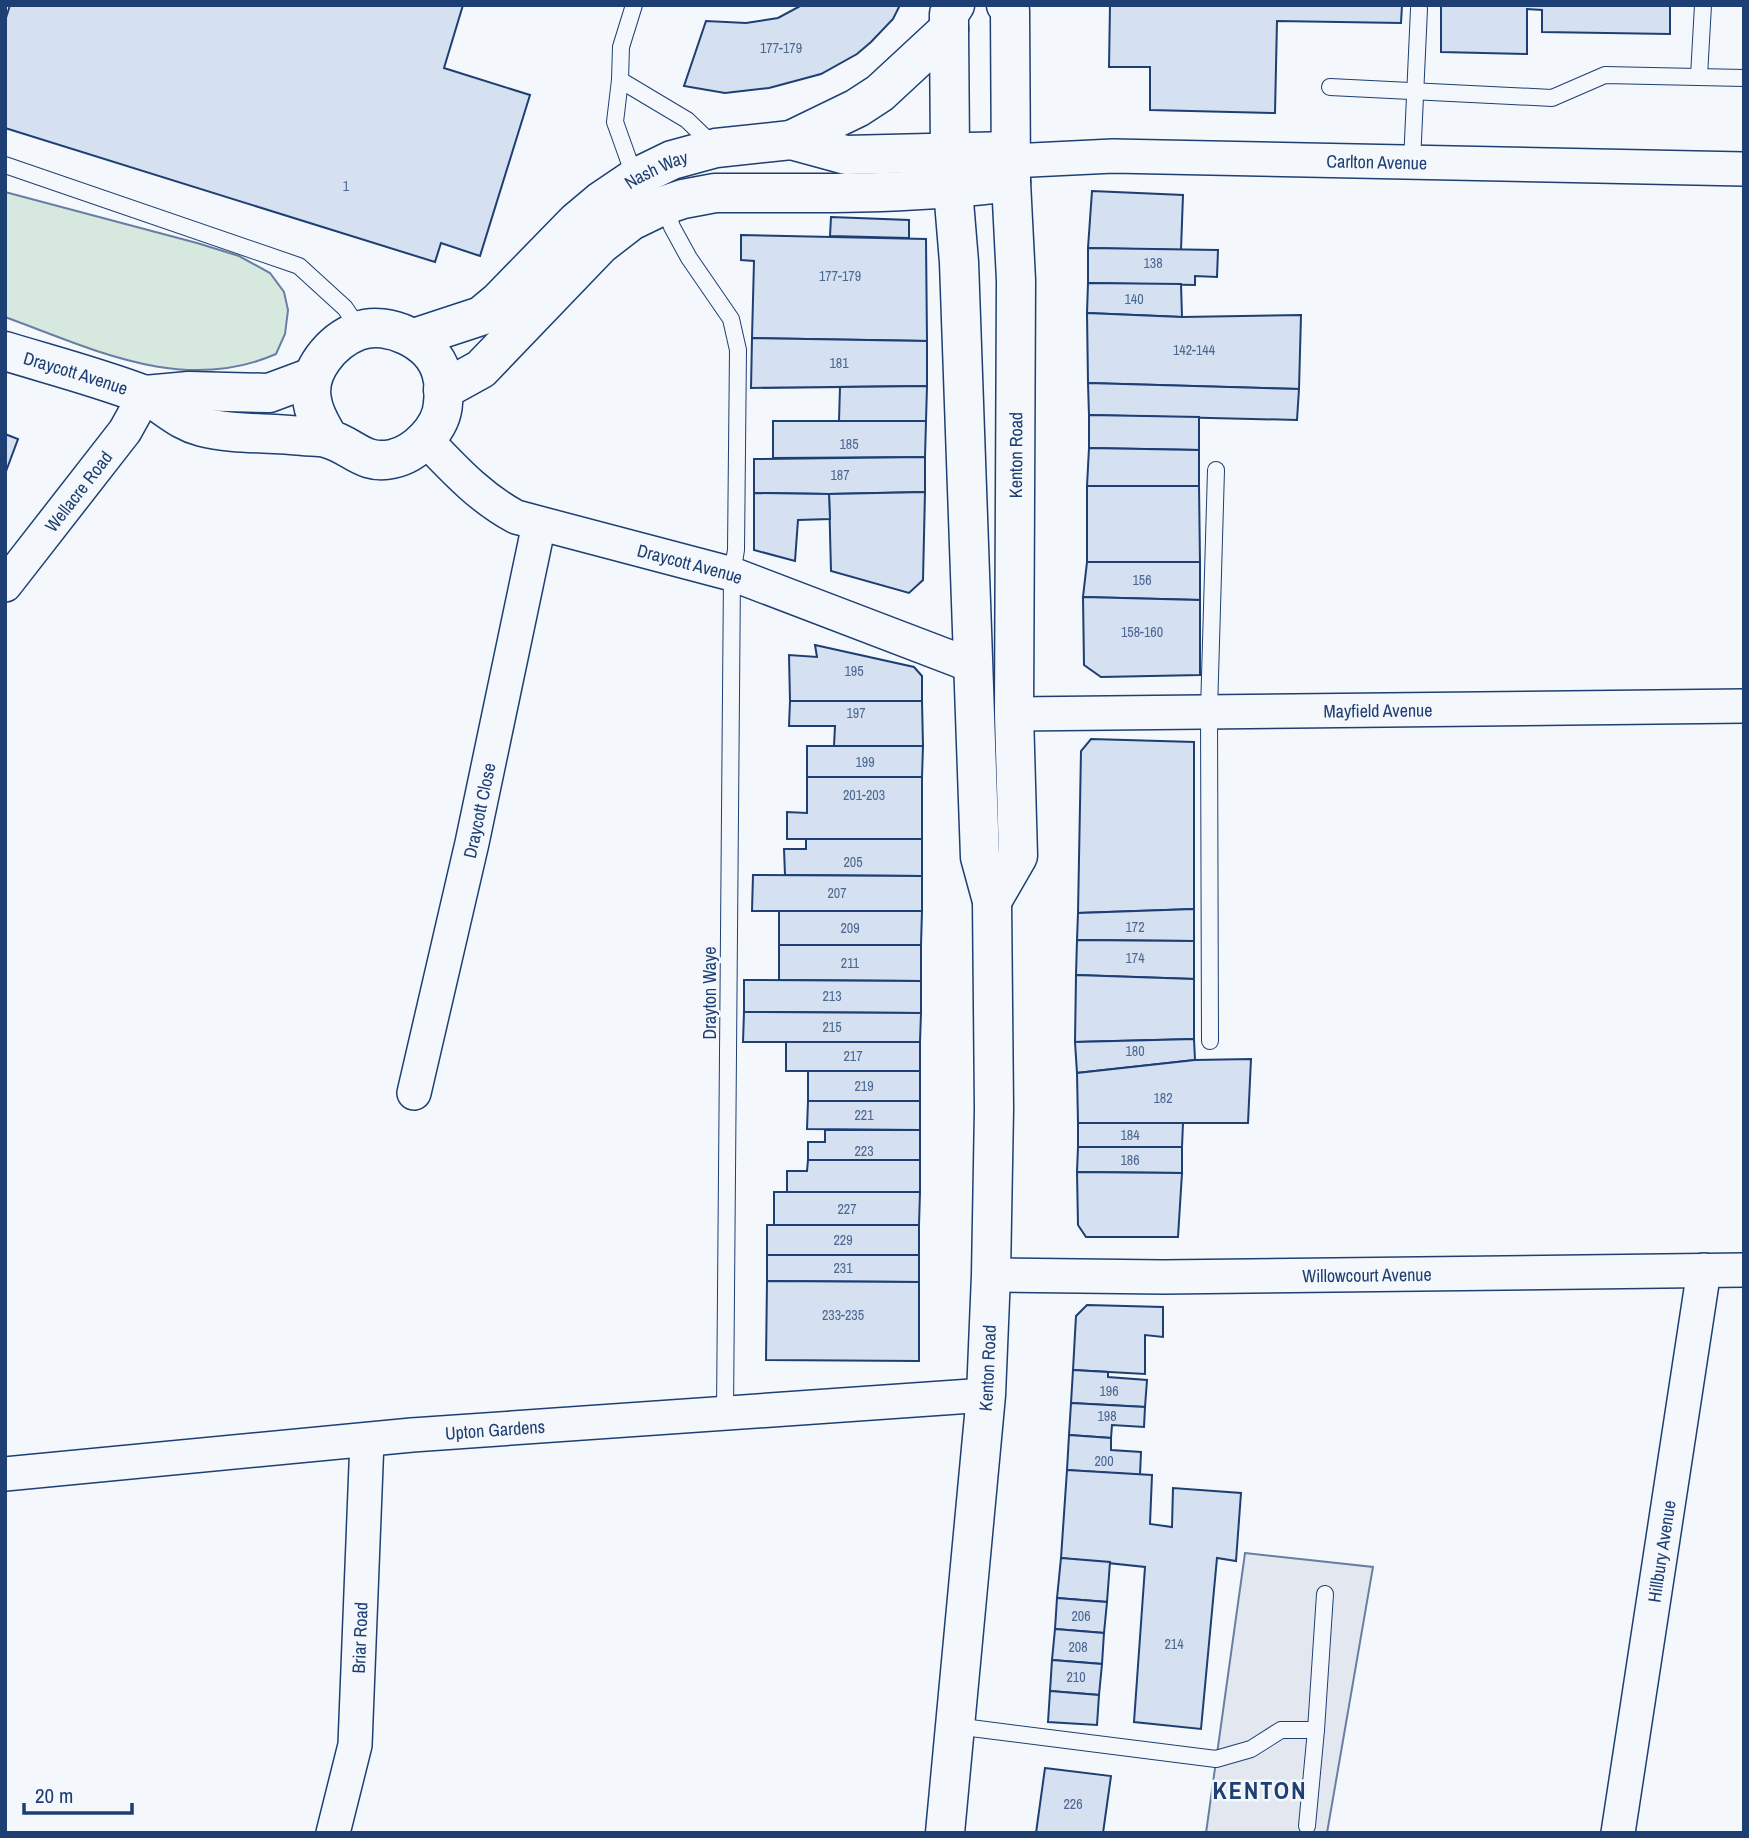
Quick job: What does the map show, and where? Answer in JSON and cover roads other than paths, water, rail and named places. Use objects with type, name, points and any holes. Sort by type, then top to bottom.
[{"type":"main road","name":"Kenton Road","points":[[992,901],[1018,856],[1014,714],[1016,281],[1011,164],[1010,10],[1006,5]]},
{"type":"main road","name":"Kenton Road","points":[[944,1833],[986,1395],[994,1109],[992,901],[980,857],[959,261],[951,171],[952,17]]},
{"type":"main road","points":[[790,140],[856,108],[880,93],[952,17]]},
{"type":"main road","name":"Nash Way","points":[[414,338],[481,316],[576,222],[635,178],[672,160],[716,148],[790,140],[846,155],[951,171]]},
{"type":"main road","points":[[951,171],[1011,164]]},
{"type":"main road","name":"Nash Way","points":[[443,390],[481,369],[600,245],[631,221],[665,205],[715,193],[951,171]]},
{"type":"main road","points":[[329,439],[317,419],[311,398],[312,377],[331,349],[360,330],[379,329],[414,338],[436,361],[442,372],[443,408],[437,424],[426,440]]},
{"type":"main road","name":"Draycott Avenue","points":[[5,351],[145,395],[186,423],[212,429],[272,432],[329,439],[360,457],[375,460],[393,459],[409,453],[426,440]]},
{"type":"main road","name":"Draycott Avenue","points":[[145,395],[189,391],[269,393],[312,377]]},
{"type":"street","name":"Carlton Avenue","points":[[1011,164],[1113,156],[1744,169]]},
{"type":"street","name":"Wellacre Road","points":[[5,585],[125,431],[145,395]]},
{"type":"street","name":"Draycott Avenue","points":[[426,440],[474,489],[494,505],[516,517],[732,574],[973,666]]},
{"type":"street","name":"Draycott Close","points":[[414,1093],[472,843],[539,524]]},
{"type":"street","name":"Mayfield Avenue","points":[[1014,714],[1744,706]]},
{"type":"street","name":"Hillbury Avenue","points":[[1618,1833],[1704,1270]]},
{"type":"street","name":"Willowcourt Avenue","points":[[991,1275],[1163,1277],[1744,1270]]},
{"type":"street","name":"Upton Gardens","points":[[5,1474],[367,1440],[986,1395]]},
{"type":"street","name":"Briar Road","points":[[333,1833],[355,1745],[367,1440]]},
{"type":"lane","points":[[634,5],[621,47],[615,122],[635,178]]},
{"type":"lane","points":[[1699,76],[1703,5]]},
{"type":"lane","points":[[1412,162],[1419,9]]},
{"type":"lane","points":[[1330,87],[1552,97],[1605,75],[1744,78]]},
{"type":"lane","points":[[620,80],[687,120],[716,148]]},
{"type":"lane","points":[[5,165],[299,266],[345,308],[360,330]]},
{"type":"lane","name":"Drayton Waye","points":[[665,205],[672,227],[689,258],[731,319],[738,350],[736,550],[732,574],[725,1412]]},
{"type":"lane","points":[[1210,1041],[1209,711],[1216,470]]},
{"type":"lane","points":[[1307,1826],[1325,1594]]},
{"type":"lane","points":[[955,1726],[1216,1759],[1251,1749],[1281,1730],[1316,1730]]},
{"type":"district","name":"KENTON","points":[[1260,1790]]}]
